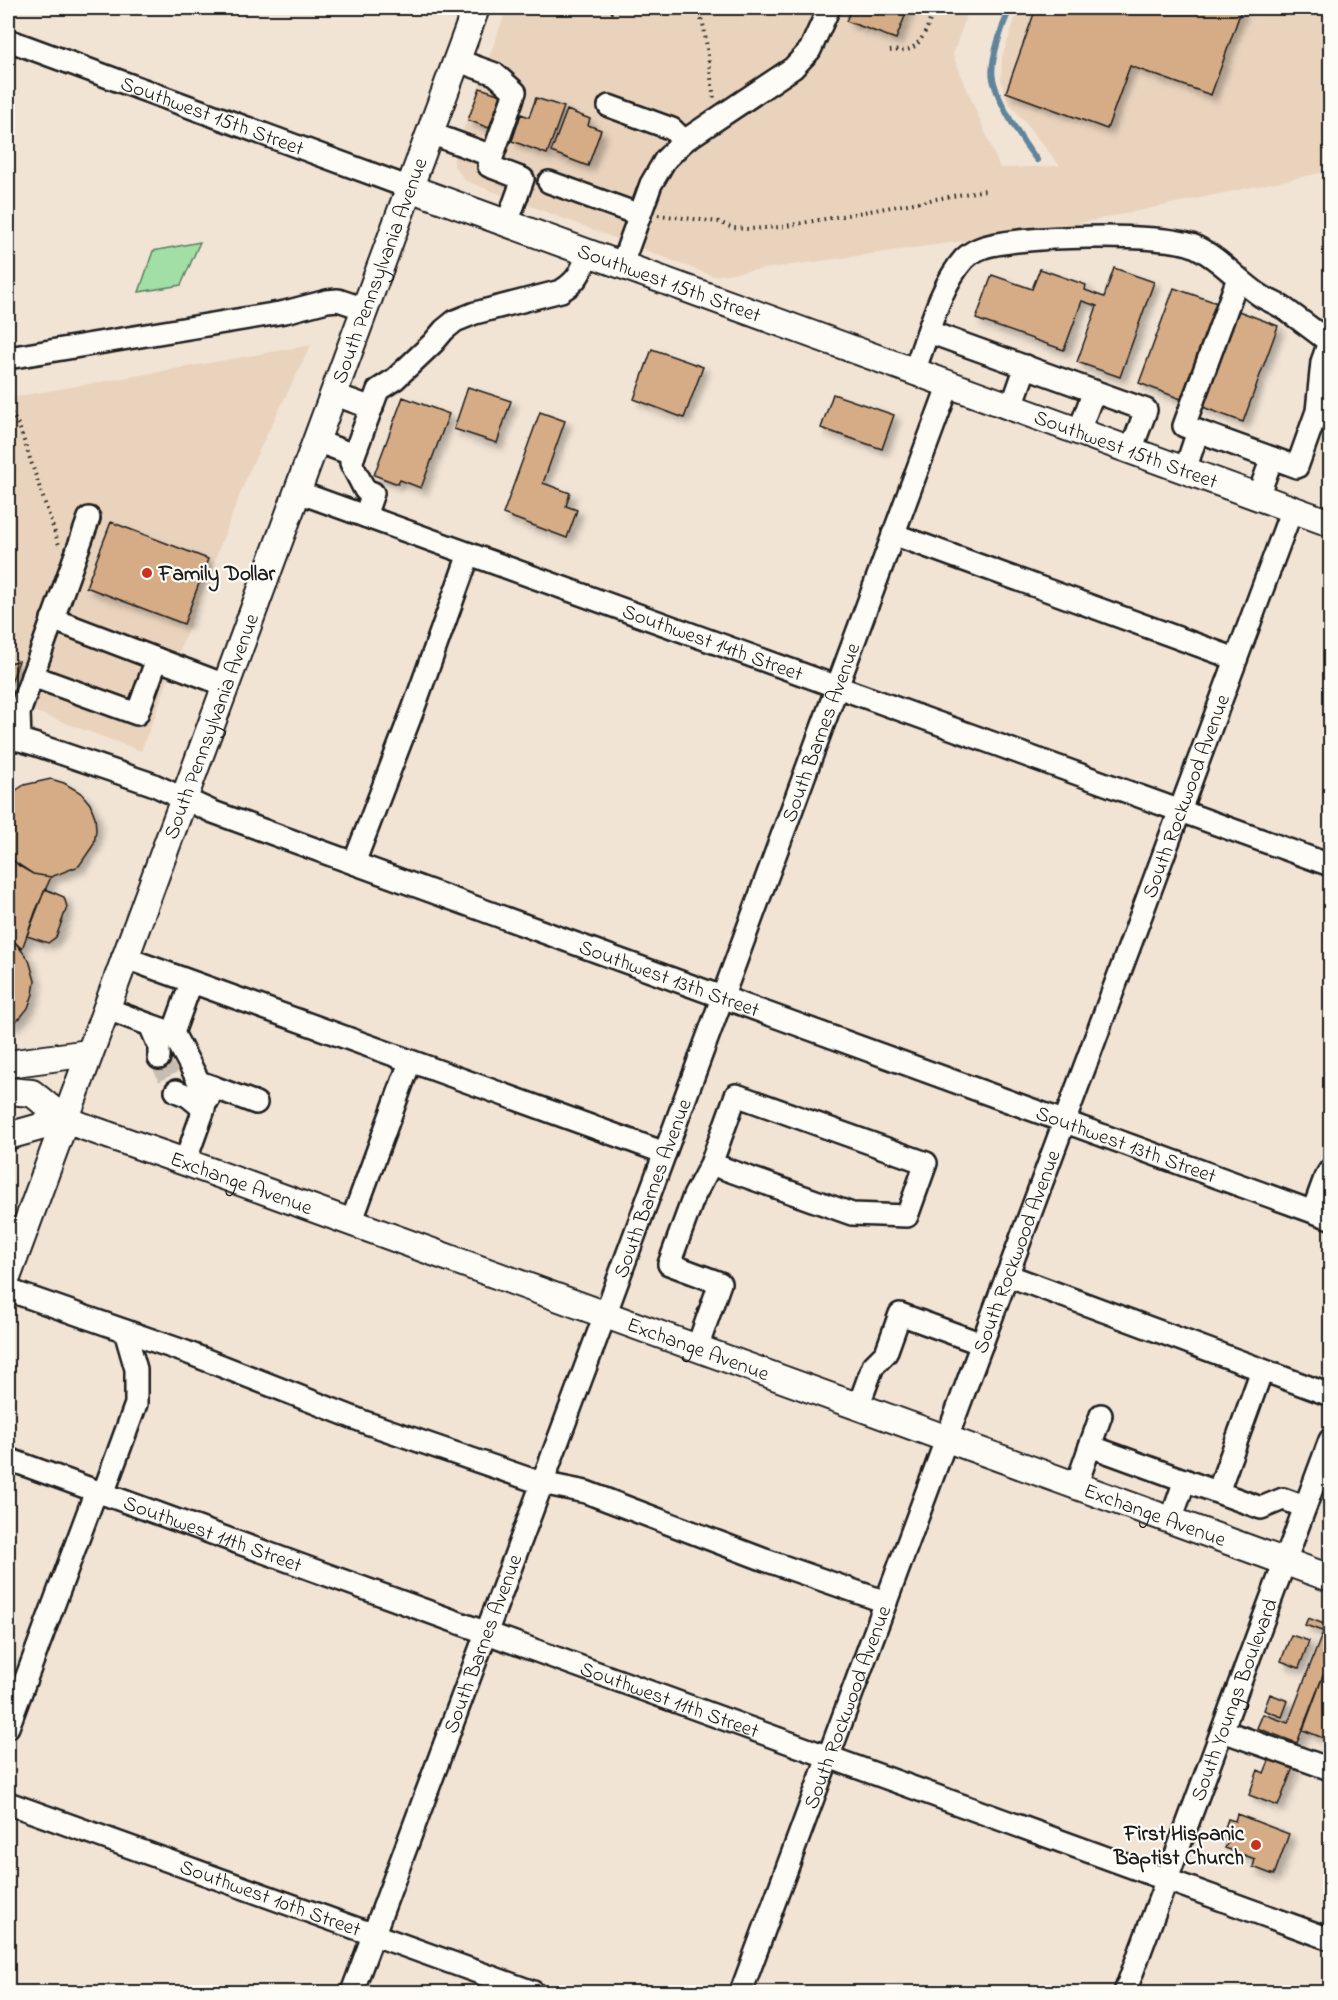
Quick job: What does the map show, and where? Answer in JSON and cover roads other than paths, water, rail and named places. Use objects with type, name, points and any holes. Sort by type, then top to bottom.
[{"type":"main road","name":"South Pennsylvania Avenue","points":[[8,1275],[13,1244],[65,1120],[123,957],[298,492],[476,8]]},
{"type":"main road","name":"Southwest 15th Street","points":[[410,188],[1330,523]]},
{"type":"main road","points":[[8,1064],[89,1053]]},
{"type":"main road","name":"Exchange Avenue","points":[[8,1091],[32,1093],[65,1120],[1330,1578]]},
{"type":"main road","points":[[8,1136],[65,1120]]},
{"type":"street","points":[[622,264],[651,184],[665,160],[684,141],[793,68],[810,50],[829,8]]},
{"type":"street","name":"Southwest 15th Street","points":[[8,40],[410,188]]},
{"type":"street","points":[[456,60],[495,74],[515,92],[489,166],[523,179],[507,223]]},
{"type":"street","points":[[609,106],[672,129],[684,141]]},
{"type":"street","points":[[430,133],[492,156]]},
{"type":"street","points":[[549,182],[639,214]]},
{"type":"street","points":[[914,371],[954,273],[966,257],[980,248],[1005,243],[1073,238],[1176,240],[1195,246],[1222,262],[1262,297],[1283,308],[1329,342],[1322,362],[1317,411],[1298,467],[1184,426],[1238,278]]},
{"type":"street","points":[[365,516],[373,493],[365,490],[351,463],[378,390],[395,379],[455,321],[475,313],[561,291],[573,284],[579,277],[589,252]]},
{"type":"street","points":[[8,358],[285,312],[327,301],[338,300],[365,309]]},
{"type":"street","points":[[929,332],[1146,410],[1131,450]]},
{"type":"street","points":[[1012,406],[1026,366]]},
{"type":"street","name":"South Barnes Avenue","points":[[352,1992],[949,384]]},
{"type":"street","points":[[1079,431],[1094,391]]},
{"type":"street","points":[[333,394],[372,408]]},
{"type":"street","points":[[1185,470],[1198,431]]},
{"type":"street","points":[[316,441],[354,454]]},
{"type":"street","points":[[1258,496],[1272,458]]},
{"type":"street","name":"Southwest 14th Street","points":[[298,492],[1330,865]]},
{"type":"street","name":"South Rockwood Avenue","points":[[741,1992],[1292,509]]},
{"type":"street","points":[[14,739],[19,713],[89,518]]},
{"type":"street","points":[[893,534],[1236,659]]},
{"type":"street","points":[[354,863],[414,707],[469,554]]},
{"type":"street","points":[[52,619],[225,685]]},
{"type":"street","points":[[32,676],[137,714],[157,659]]},
{"type":"street","name":"Southwest 13th Street","points":[[14,739],[152,784],[213,812],[1322,1215]]},
{"type":"street","points":[[123,957],[665,1153]]},
{"type":"street","points":[[165,1048],[191,983]]},
{"type":"street","points":[[105,1008],[150,1025],[165,1048],[199,1082],[256,1103]]},
{"type":"street","points":[[351,1223],[410,1062]]},
{"type":"street","points":[[185,1162],[213,1087]]},
{"type":"street","points":[[183,1090],[204,1109]]},
{"type":"street","points":[[697,1348],[720,1283],[669,1264],[694,1196],[711,1164],[736,1095],[926,1163],[907,1216],[852,1214],[711,1164]]},
{"type":"street","points":[[1322,1215],[1325,1178],[1330,1170]]},
{"type":"street","points":[[1007,1275],[1330,1395]]},
{"type":"street","points":[[8,1290],[186,1352],[367,1423],[541,1483],[586,1492],[765,1560],[886,1602]]},
{"type":"street","points":[[858,1407],[873,1366],[886,1353],[900,1314],[982,1344]]},
{"type":"street","points":[[8,1727],[136,1404],[136,1369],[125,1331]]},
{"type":"street","points":[[1218,1492],[1262,1370]]},
{"type":"street","points":[[1076,1486],[1101,1415]]},
{"type":"street","name":"South Youngs Boulevard","points":[[1125,1992],[1305,1507],[1322,1486],[1330,1440]]},
{"type":"street","points":[[1090,1446],[1261,1508],[1283,1499],[1305,1507]]},
{"type":"street","name":"Southwest 11th Street","points":[[8,1458],[1330,1939]]},
{"type":"street","points":[[1171,1520],[1185,1480]]},
{"type":"street","points":[[1223,1731],[1330,1769]]},
{"type":"street","name":"Southwest 10th Street","points":[[8,1803],[533,1992]]},
{"type":"waterway","points":[[1010,8],[995,53],[993,79],[1011,121],[1037,160]]},
{"type":"tunnel","points":[[159,1058],[176,1091]]},
{"type":"place","name":"Family Dollar","points":[[147,573]]},
{"type":"place","name":"First Hispanic Baptist Church","points":[[1256,1845]]}]
